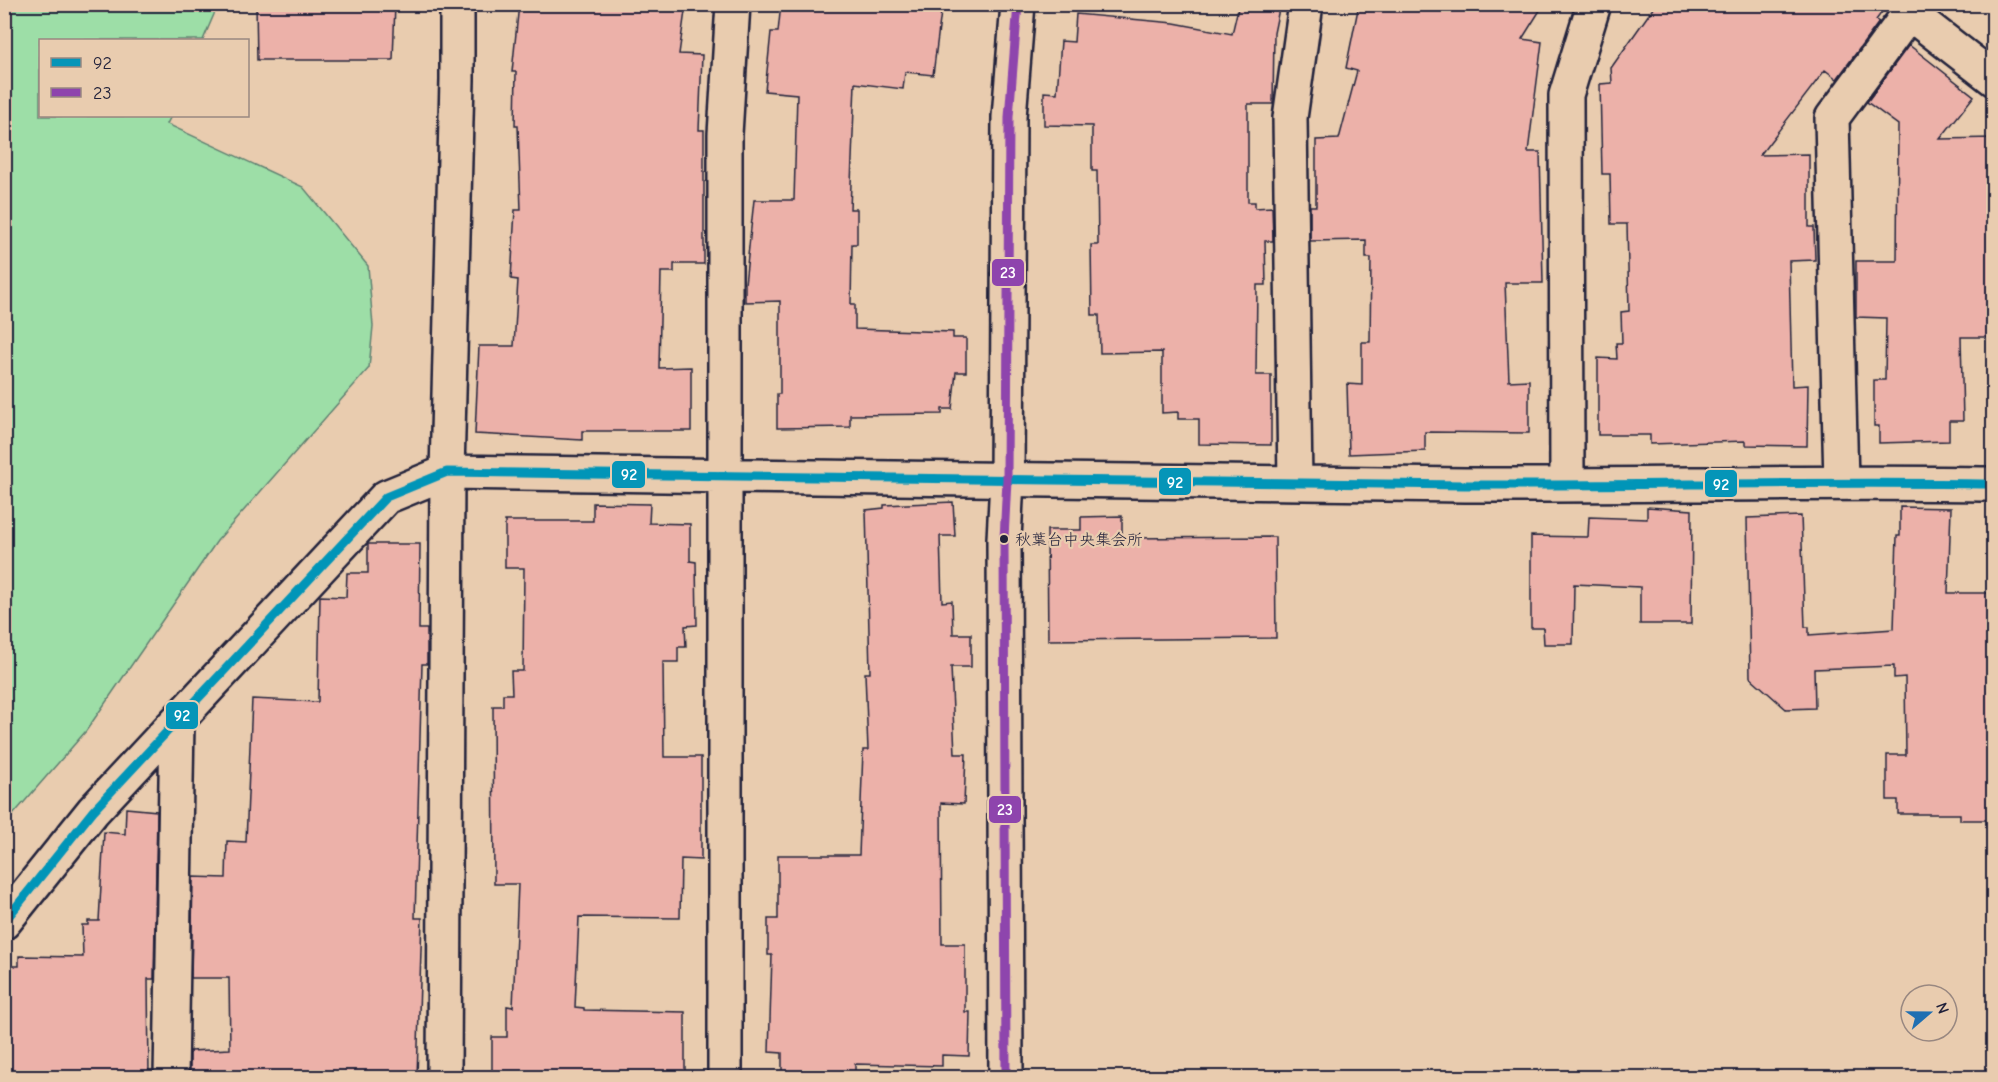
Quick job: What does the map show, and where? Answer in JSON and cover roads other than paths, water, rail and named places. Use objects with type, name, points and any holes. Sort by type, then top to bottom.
[{"type":"street","points":[[444,1077],[447,472],[457,4]]},
{"type":"street","points":[[725,1077],[725,134],[732,4]]},
{"type":"street","points":[[1006,1077],[1004,539],[1007,480],[1009,117],[1018,4]]},
{"type":"street","points":[[1295,483],[1290,118],[1306,4]]},
{"type":"street","points":[[1567,485],[1566,95],[1594,4]]},
{"type":"street","points":[[1841,482],[1832,118],[1912,9],[1994,79]]},
{"type":"street","points":[[4,922],[93,811],[386,497],[447,472],[1295,483],[1994,484]]},
{"type":"street","points":[[171,1077],[177,722]]},
{"type":"place","name":"秋葉台中央集会所","points":[[1004,539]]}]
